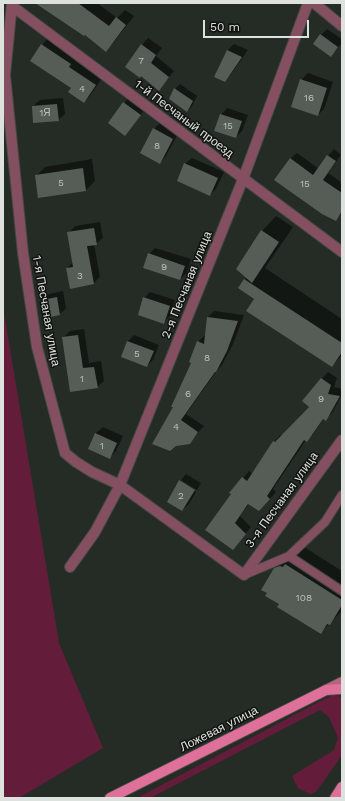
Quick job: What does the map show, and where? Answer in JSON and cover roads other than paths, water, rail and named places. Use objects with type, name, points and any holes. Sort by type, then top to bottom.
[{"type":"main road","points":[[326,690],[342,682]]},
{"type":"main road","name":"Ложевая улица","points":[[110,798],[326,690],[342,689]]},
{"type":"main road","points":[[335,798],[342,787]]},
{"type":"street","name":"2-я Песчаная улица","points":[[70,567],[95,532],[120,485],[243,179],[308,3]]},
{"type":"street","points":[[314,3],[342,26]]},
{"type":"street","name":"1-й Песчаный проезд","points":[[12,4],[342,252]]},
{"type":"street","name":"1-я Песчаная улица","points":[[12,4],[5,75],[23,253],[37,347],[65,453],[92,472],[120,485],[244,575]]},
{"type":"street","name":"3-я Песчаная улица","points":[[244,575],[342,440]]},
{"type":"lane","points":[[244,575],[289,556],[325,522],[339,505],[342,495]]},
{"type":"lane","points":[[289,556],[342,591]]}]
